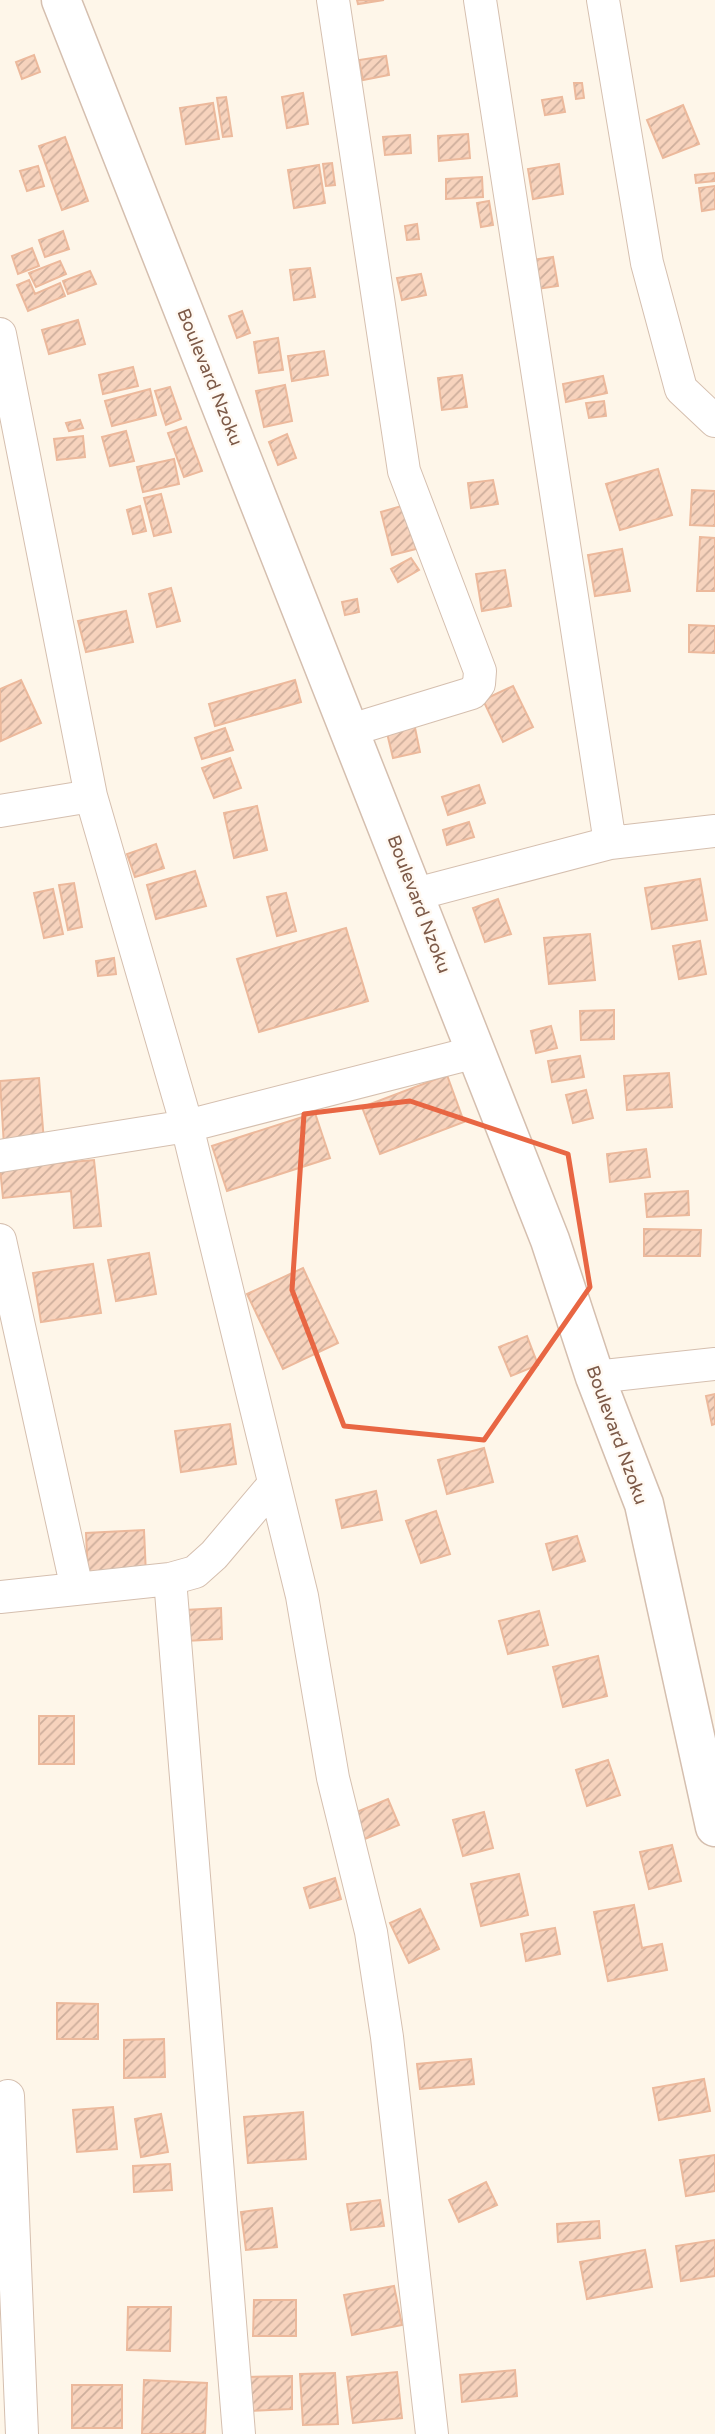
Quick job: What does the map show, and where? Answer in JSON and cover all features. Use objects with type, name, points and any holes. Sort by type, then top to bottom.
[{"type":"street","name":"Boulevard Nzoku","points":[[61,0],[551,1240],[595,1377],[643,1504],[713,1808]]},
{"type":"street","points":[[333,0],[404,471],[480,671],[479,684],[472,693],[351,730]]},
{"type":"street","points":[[480,0],[610,843]]},
{"type":"street","points":[[603,0],[653,288],[681,389],[715,421]]},
{"type":"street","points":[[0,334],[91,796],[187,1126],[302,1597],[333,1779],[371,1932],[387,2037],[432,2434]]},
{"type":"street","points":[[0,811],[91,796]]},
{"type":"street","points":[[416,894],[610,843],[715,831]]},
{"type":"street","points":[[0,1156],[187,1126],[476,1052]]},
{"type":"street","points":[[0,1240],[77,1588]]},
{"type":"street","points":[[595,1377],[715,1364]]},
{"type":"street","points":[[0,1597],[170,1579],[195,1572],[214,1555],[274,1484]]},
{"type":"street","points":[[170,1579],[239,2434]]},
{"type":"street","points":[[8,2096],[22,2434]]},
{"type":"highlighted area","points":[[410,1101],[568,1154],[590,1287],[484,1440],[344,1426],[292,1290],[304,1114]]},
{"type":"building","points":[[357,0],[384,0],[358,4]]},
{"type":"building","points":[[34,55],[40,72],[22,79],[16,62]]},
{"type":"building","points":[[386,56],[389,75],[363,80],[359,60]]},
{"type":"building","points":[[574,83],[582,83],[584,98],[576,99]]},
{"type":"building","points":[[303,93],[308,124],[287,128],[282,97]]},
{"type":"building","points":[[226,97],[232,136],[223,137],[217,98]]},
{"type":"building","points":[[562,97],[565,112],[545,115],[542,100]]},
{"type":"building","points":[[213,103],[219,139],[186,144],[180,108]]},
{"type":"building","points":[[683,105],[699,144],[663,158],[647,120]]},
{"type":"building","points":[[468,134],[470,158],[439,161],[438,136]]},
{"type":"building","points":[[410,135],[411,153],[385,155],[383,137]]},
{"type":"building","points":[[65,137],[88,201],[62,210],[39,146]]},
{"type":"building","points":[[332,163],[335,185],[326,186],[323,164]]},
{"type":"building","points":[[559,164],[563,194],[533,199],[528,169]]},
{"type":"building","points":[[319,165],[325,203],[294,208],[288,170]]},
{"type":"building","points":[[38,166],[44,186],[27,191],[20,171]]},
{"type":"building","points":[[715,173],[715,181],[696,183],[695,175]]},
{"type":"building","points":[[482,177],[483,197],[446,199],[446,179]]},
{"type":"building","points":[[715,186],[715,209],[702,211],[699,188]]},
{"type":"building","points":[[489,201],[493,225],[481,227],[477,203]]},
{"type":"building","points":[[417,224],[419,239],[407,240],[405,226]]},
{"type":"building","points":[[63,231],[69,249],[45,257],[39,240]]},
{"type":"building","points":[[32,248],[39,266],[18,274],[12,256]]},
{"type":"building","points":[[553,257],[558,286],[529,290],[525,261]]},
{"type":"building","points":[[60,261],[66,274],[36,287],[29,273]]},
{"type":"building","points":[[310,268],[315,297],[294,300],[290,270]]},
{"type":"building","points":[[90,271],[96,284],[68,294],[63,281]]},
{"type":"building","points":[[421,274],[426,295],[402,300],[397,278]]},
{"type":"building","points":[[29,280],[35,294],[60,283],[65,296],[28,311],[17,285]]},
{"type":"building","points":[[242,311],[250,333],[237,338],[229,316]]},
{"type":"building","points":[[78,320],[85,344],[49,354],[42,330]]},
{"type":"building","points":[[278,338],[283,370],[259,373],[254,342]]},
{"type":"building","points":[[324,351],[328,375],[292,381],[288,356]]},
{"type":"building","points":[[133,367],[138,386],[103,394],[99,375]]},
{"type":"building","points":[[462,375],[467,407],[442,410],[438,378]]},
{"type":"building","points":[[603,376],[607,393],[566,402],[563,384]]},
{"type":"building","points":[[285,385],[292,421],[264,427],[256,391]]},
{"type":"building","points":[[170,387],[181,419],[166,425],[155,391]]},
{"type":"building","points":[[150,389],[156,415],[112,426],[105,401]]},
{"type":"building","points":[[604,401],[606,416],[589,418],[586,403]]},
{"type":"building","points":[[80,420],[83,428],[69,431],[66,423]]},
{"type":"building","points":[[186,427],[202,471],[184,477],[168,433]]},
{"type":"building","points":[[126,431],[134,461],[110,466],[102,437]]},
{"type":"building","points":[[287,434],[296,458],[278,465],[269,442]]},
{"type":"building","points":[[83,436],[85,457],[57,460],[54,439]]},
{"type":"building","points":[[174,459],[179,484],[143,492],[137,467]]},
{"type":"building","points":[[658,469],[672,515],[620,530],[606,484]]},
{"type":"building","points":[[493,480],[498,504],[471,508],[468,483]]},
{"type":"building","points":[[692,490],[715,491],[715,526],[690,525]]},
{"type":"building","points":[[161,494],[171,532],[154,536],[144,498]]},
{"type":"building","points":[[405,505],[416,549],[392,555],[381,512]]},
{"type":"building","points":[[140,506],[146,531],[133,534],[127,510]]},
{"type":"building","points":[[700,537],[715,538],[715,591],[697,591]]},
{"type":"building","points":[[622,549],[630,591],[595,596],[588,555]]},
{"type":"building","points":[[411,558],[419,570],[398,582],[391,569]]},
{"type":"building","points":[[505,570],[511,606],[482,611],[476,574]]},
{"type":"building","points":[[171,588],[180,621],[157,627],[149,594]]},
{"type":"building","points":[[357,599],[359,612],[345,615],[342,602]]},
{"type":"building","points":[[126,611],[133,642],[86,652],[78,621]]},
{"type":"building","points":[[689,625],[715,626],[715,653],[689,652]]},
{"type":"building","points":[[21,680],[41,723],[1,741],[0,689]]},
{"type":"building","points":[[295,680],[301,702],[215,726],[209,704]]},
{"type":"building","points":[[513,686],[533,727],[503,742],[483,700]]},
{"type":"building","points":[[414,723],[420,752],[393,758],[386,729]]},
{"type":"building","points":[[225,728],[233,750],[202,759],[195,738]]},
{"type":"building","points":[[230,758],[241,788],[214,798],[202,768]]},
{"type":"building","points":[[479,785],[485,803],[448,815],[442,797]]},
{"type":"building","points":[[257,806],[267,850],[234,858],[224,813]]},
{"type":"building","points":[[469,822],[474,837],[447,845],[443,830]]},
{"type":"building","points":[[156,844],[164,868],[135,877],[127,854]]},
{"type":"building","points":[[195,871],[206,906],[156,919],[147,885]]},
{"type":"building","points":[[700,879],[707,920],[652,929],[645,888]]},
{"type":"building","points":[[74,883],[82,927],[68,930],[59,885]]},
{"type":"building","points":[[53,889],[63,934],[44,938],[34,893]]},
{"type":"building","points":[[286,893],[296,931],[277,936],[267,897]]},
{"type":"building","points":[[498,899],[511,934],[485,942],[473,908]]},
{"type":"building","points":[[346,928],[368,1001],[259,1032],[237,959]]},
{"type":"building","points":[[590,934],[595,980],[549,984],[544,938]]},
{"type":"building","points":[[700,941],[706,974],[679,979],[673,946]]},
{"type":"building","points":[[114,958],[116,974],[98,976],[96,961]]},
{"type":"building","points":[[614,1010],[614,1039],[581,1040],[580,1011]]},
{"type":"building","points":[[551,1026],[557,1048],[536,1053],[531,1031]]},
{"type":"building","points":[[580,1056],[584,1077],[552,1082],[548,1061]]},
{"type":"building","points":[[669,1073],[672,1107],[627,1110],[624,1076]]},
{"type":"building","points":[[447,1075],[464,1122],[380,1154],[362,1107]]},
{"type":"building","points":[[39,1078],[44,1142],[4,1146],[0,1081]]},
{"type":"building","points":[[586,1090],[593,1118],[573,1123],[566,1095]]},
{"type":"building","points":[[315,1113],[330,1158],[227,1191],[212,1146]]},
{"type":"building","points":[[646,1149],[650,1177],[610,1182],[607,1154]]},
{"type":"building","points":[[94,1160],[101,1226],[74,1228],[71,1191],[3,1198],[0,1168]]},
{"type":"building","points":[[688,1191],[689,1215],[647,1217],[645,1194]]},
{"type":"building","points":[[644,1229],[701,1230],[700,1256],[644,1256]]},
{"type":"building","points":[[149,1253],[156,1294],[116,1301],[108,1260]]},
{"type":"building","points":[[93,1264],[101,1313],[41,1322],[33,1273]]},
{"type":"building","points":[[303,1268],[338,1343],[283,1369],[247,1294]]},
{"type":"building","points":[[527,1336],[538,1365],[511,1376],[499,1347]]},
{"type":"building","points":[[715,1394],[715,1424],[712,1425],[706,1396]]},
{"type":"building","points":[[230,1424],[236,1464],[181,1472],[175,1431]]},
{"type":"building","points":[[484,1448],[493,1482],[447,1494],[438,1460]]},
{"type":"building","points":[[376,1491],[382,1520],[342,1528],[336,1500]]},
{"type":"building","points":[[436,1511],[450,1554],[421,1563],[406,1521]]},
{"type":"building","points":[[144,1530],[146,1575],[88,1578],[86,1533]]},
{"type":"building","points":[[577,1536],[585,1561],[553,1570],[546,1544]]},
{"type":"building","points":[[221,1608],[222,1639],[186,1641],[185,1610]]},
{"type":"building","points":[[539,1611],[548,1645],[508,1654],[499,1621]]},
{"type":"building","points":[[598,1656],[607,1696],[563,1707],[553,1667]]},
{"type":"building","points":[[39,1716],[74,1716],[74,1764],[39,1764]]},
{"type":"building","points":[[608,1760],[620,1795],[587,1806],[576,1770]]},
{"type":"building","points":[[388,1799],[399,1825],[365,1839],[354,1813]]},
{"type":"building","points":[[484,1812],[493,1848],[463,1856],[453,1820]]},
{"type":"building","points":[[672,1845],[681,1881],[649,1889],[640,1852]]},
{"type":"building","points":[[519,1874],[528,1915],[481,1926],[471,1884]]},
{"type":"building","points":[[335,1878],[341,1899],[310,1908],[304,1888]]},
{"type":"building","points":[[634,1905],[642,1948],[662,1944],[667,1970],[608,1981],[594,1912]]},
{"type":"building","points":[[420,1909],[439,1949],[409,1963],[390,1923]]},
{"type":"building","points":[[555,1928],[560,1954],[526,1961],[521,1934]]},
{"type":"building","points":[[57,2003],[98,2004],[98,2039],[57,2039]]},
{"type":"building","points":[[164,2039],[165,2077],[124,2078],[124,2040]]},
{"type":"building","points":[[471,2059],[474,2084],[420,2089],[417,2064]]},
{"type":"building","points":[[704,2079],[710,2111],[659,2120],[653,2088]]},
{"type":"building","points":[[113,2107],[117,2149],[77,2152],[73,2110]]},
{"type":"building","points":[[303,2112],[306,2159],[248,2163],[244,2117]]},
{"type":"building","points":[[161,2114],[168,2152],[141,2157],[135,2119]]},
{"type":"building","points":[[715,2155],[715,2191],[686,2196],[680,2160]]},
{"type":"building","points":[[170,2164],[172,2190],[134,2192],[133,2166]]},
{"type":"building","points":[[486,2182],[497,2205],[459,2222],[449,2200]]},
{"type":"building","points":[[380,2200],[384,2226],[351,2230],[347,2204]]},
{"type":"building","points":[[272,2208],[277,2247],[246,2250],[241,2212]]},
{"type":"building","points":[[599,2221],[600,2238],[558,2242],[557,2224]]},
{"type":"building","points":[[715,2240],[715,2276],[681,2281],[676,2246]]},
{"type":"building","points":[[645,2250],[652,2287],[587,2299],[580,2262]]},
{"type":"building","points":[[394,2286],[402,2325],[352,2335],[344,2295]]},
{"type":"building","points":[[254,2300],[296,2300],[296,2336],[253,2336]]},
{"type":"building","points":[[128,2307],[171,2307],[170,2351],[127,2350]]},
{"type":"building","points":[[515,2370],[517,2396],[462,2402],[460,2375]]},
{"type":"building","points":[[397,2372],[402,2418],[353,2423],[347,2377]]},
{"type":"building","points":[[335,2373],[338,2424],[303,2425],[300,2374]]},
{"type":"building","points":[[292,2376],[292,2409],[249,2411],[248,2377]]},
{"type":"building","points":[[144,2380],[207,2383],[205,2434],[142,2434]]},
{"type":"building","points":[[72,2385],[122,2385],[122,2428],[72,2428]]}]
